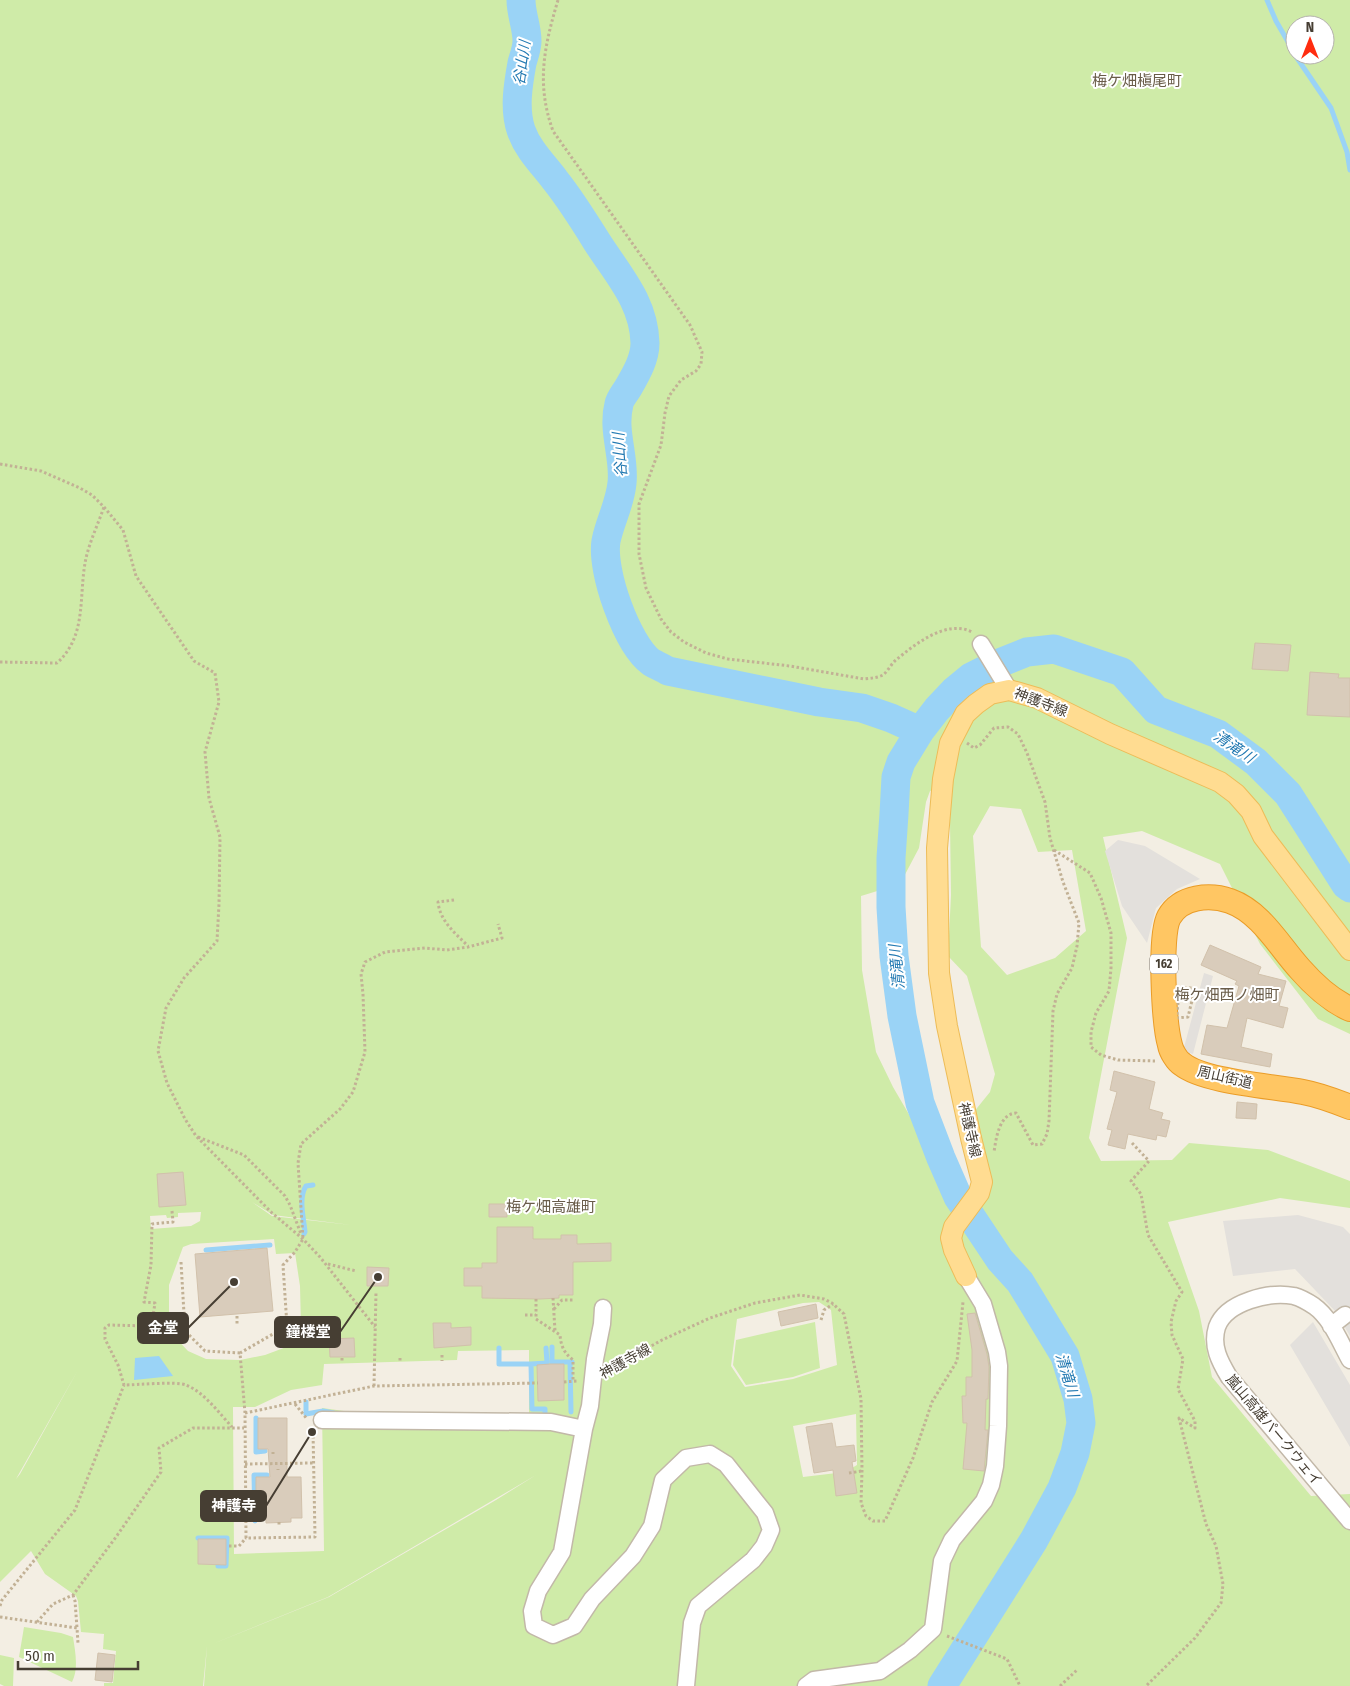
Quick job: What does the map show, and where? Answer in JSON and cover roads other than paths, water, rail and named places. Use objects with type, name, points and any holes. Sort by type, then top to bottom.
[{"type":"highway","name":"周山街道","points":[[1350,1009],[1320,990],[1262,924],[1245,908],[1231,901],[1198,897],[1182,904],[1169,917],[1164,957],[1166,1026],[1170,1048],[1181,1064],[1202,1075],[1304,1092],[1350,1107]]},
{"type":"main road","name":"神護寺線","points":[[966,1276],[951,1238],[954,1227],[979,1193],[982,1182],[947,1026],[939,973],[937,848],[943,779],[950,743],[965,714],[976,704],[990,694],[1007,687],[1037,698],[1110,734],[1220,782],[1236,794],[1251,811],[1263,836],[1350,950]]},
{"type":"street","points":[[982,644],[1007,687]]},
{"type":"street","points":[[806,1686],[814,1680],[880,1671],[910,1650],[932,1629],[942,1561],[952,1540],[984,1501],[991,1485],[995,1466],[998,1426],[999,1366],[997,1352],[983,1304],[966,1276]]},
{"type":"street","name":"嵐山高雄パークウェイ","points":[[1350,1360],[1325,1316],[1306,1300],[1294,1296],[1262,1297],[1238,1306],[1222,1318],[1217,1326],[1216,1353],[1229,1377],[1350,1521]]},
{"type":"street","points":[[603,1308],[590,1406],[562,1552],[538,1591],[532,1611],[534,1626],[553,1636],[574,1626],[592,1599],[633,1556],[652,1526],[663,1480],[686,1458],[710,1454],[726,1464],[765,1513],[771,1530],[764,1546],[754,1560],[698,1606],[692,1623],[686,1686]]},
{"type":"street","points":[[1331,1326],[1344,1316]]},
{"type":"street","points":[[322,1420],[551,1422],[584,1430]]},
{"type":"water","points":[[159,1356],[173,1376],[134,1380],[135,1358]]},
{"type":"waterway","name":"谷山川","points":[[521,0],[527,41],[517,97],[521,130],[532,150],[572,203],[621,278],[635,302],[644,328],[645,349],[642,361],[620,400],[617,414],[622,483],[606,541],[608,570],[612,588],[633,640],[651,662],[668,671],[819,702],[862,708],[920,731]]},
{"type":"waterway","points":[[1267,0],[1285,37]]},
{"type":"waterway","points":[[1302,65],[1331,108],[1347,152],[1350,170]]},
{"type":"waterway","name":"清滝川","points":[[942,1686],[1034,1540],[1062,1488],[1075,1453],[1081,1423],[1078,1399],[1065,1356],[1020,1282],[1000,1260],[958,1197],[920,1103],[902,1016],[894,956],[891,907],[891,858],[896,777],[901,762],[920,731],[937,709],[971,677],[1027,652],[1054,649],[1122,672],[1156,710],[1218,734],[1256,762],[1288,794],[1346,885],[1350,888]]},
{"type":"waterway","points":[[304,1234],[302,1196],[306,1186],[313,1185]]},
{"type":"waterway","points":[[206,1250],[270,1245]]},
{"type":"waterway","points":[[552,1347],[552,1362],[572,1362]]},
{"type":"waterway","points":[[499,1348],[499,1364],[531,1364],[532,1409],[545,1409],[545,1418]]},
{"type":"waterway","points":[[531,1364],[547,1363],[546,1348]]},
{"type":"waterway","points":[[570,1362],[571,1412]]},
{"type":"waterway","points":[[306,1402],[306,1414],[323,1411],[334,1413]]},
{"type":"waterway","points":[[256,1418],[256,1452],[265,1451]]},
{"type":"waterway","points":[[255,1521],[254,1475],[267,1475]]},
{"type":"waterway","points":[[198,1538],[227,1538],[226,1566],[218,1566]]},
{"type":"place","name":"鐘楼堂","points":[[378,1277]]},
{"type":"place","name":"金堂","points":[[234,1282]]},
{"type":"place","name":"神護寺","points":[[312,1432]]},
{"type":"district","name":"梅ケ畑槇尾町","points":[[1137,81]]},
{"type":"district","name":"梅ケ畑西ノ畑町","points":[[1227,995]]},
{"type":"district","name":"梅ケ畑高雄町","points":[[551,1207]]}]
